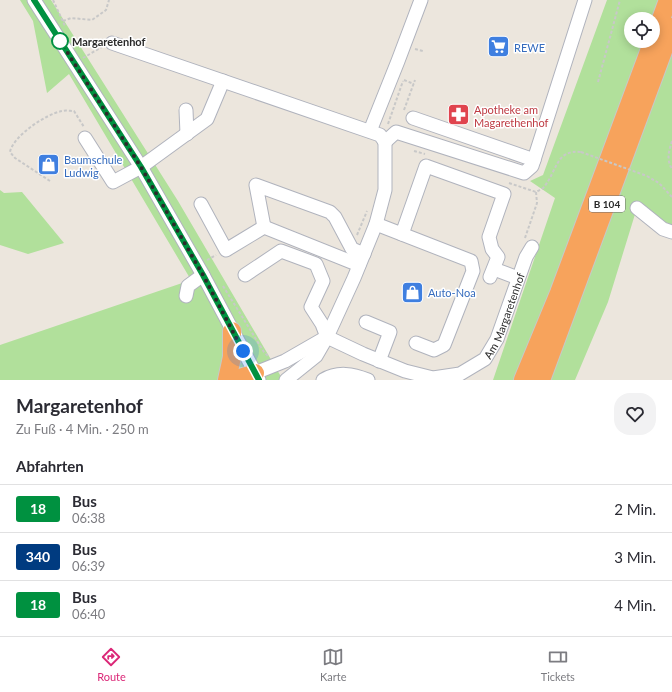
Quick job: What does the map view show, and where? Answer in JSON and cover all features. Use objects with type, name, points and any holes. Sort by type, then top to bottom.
[{"type":"highway","name":"B 104","points":[[660,22],[668,0]]},
{"type":"highway","name":"B 104","points":[[541,380],[672,27]]},
{"type":"highway","name":"B 104","points":[[523,380],[559,293],[650,48]]},
{"type":"highway","points":[[227,380],[232,357],[232,331]]},
{"type":"highway","points":[[237,380],[243,377],[257,377]]},
{"type":"street","points":[[34,0],[141,167],[203,275],[257,377],[327,337]]},
{"type":"street","points":[[370,131],[421,0]]},
{"type":"street","points":[[385,142],[396,132],[524,173],[532,166],[585,0]]},
{"type":"street","points":[[112,43],[370,131],[380,135],[385,142],[385,190],[376,224],[358,256],[327,337],[316,356],[286,380]]},
{"type":"street","points":[[86,138],[112,182],[141,167],[207,119],[223,81]]},
{"type":"street","points":[[186,110],[187,134]]},
{"type":"street","points":[[413,118],[534,160]]},
{"type":"street","points":[[449,149],[455,133]]},
{"type":"street","points":[[402,234],[426,166],[504,194],[489,237],[492,249],[498,257],[492,273],[518,278]]},
{"type":"street","points":[[264,228],[256,185],[330,212],[335,217],[358,256]]},
{"type":"street","points":[[201,204],[226,250],[264,228],[358,256]]},
{"type":"street","points":[[637,208],[663,229],[672,232]]},
{"type":"street","points":[[376,224],[471,261],[473,271],[444,345],[434,350],[416,343]]},
{"type":"street","points":[[293,231],[358,256]]},
{"type":"street","name":"Am Margaretenhof","points":[[327,337],[405,371],[433,378],[460,374],[485,359],[497,339],[518,278],[526,257],[532,247]]},
{"type":"street","points":[[245,275],[281,251],[316,264],[323,281],[311,307],[322,324],[327,337]]},
{"type":"street","points":[[186,296],[188,286],[203,275]]},
{"type":"street","points":[[366,322],[390,332],[379,360]]},
{"type":"street","points":[[354,374],[363,354]]},
{"type":"street","points":[[323,380],[329,377],[354,374],[368,380]]},
{"type":"path","points":[[62,21],[71,18],[92,20],[106,10],[109,0]]},
{"type":"path","points":[[598,82],[620,0]]},
{"type":"path","points":[[82,58],[112,43]]},
{"type":"path","points":[[413,55],[415,48],[423,51]]},
{"type":"path","points":[[406,74],[386,129],[396,132],[415,80]]},
{"type":"path","points":[[404,80],[414,84]]},
{"type":"path","points":[[50,181],[15,158],[10,152],[11,146],[25,130],[49,116],[62,111],[74,111],[84,126],[86,138]]},
{"type":"path","points":[[672,141],[668,163],[672,169]]},
{"type":"path","points":[[553,170],[563,155],[573,151],[582,152],[647,176],[659,184],[672,197]]},
{"type":"path","points":[[532,247],[525,238],[537,203],[536,192]]},
{"type":"path","points":[[358,256],[360,226],[369,207]]},
{"type":"green space","points":[[20,0],[51,0],[178,201],[283,380],[0,380],[0,345],[191,280],[69,74],[47,93],[33,21]]},
{"type":"green space","points":[[607,0],[672,0],[672,225],[636,211],[608,302],[575,380],[493,380],[555,198],[530,181],[543,175]]},
{"type":"green space","points":[[0,190],[4,193],[22,192],[64,243],[28,254],[0,245]]},
{"type":"bus line","name":"18","points":[[34,0],[141,167],[203,275],[259,380]]},
{"type":"place","name":"Margaretenhof","points":[[60,41]]},
{"type":"place","name":"REWE","points":[[498,47]]},
{"type":"place","name":"Apotheke am Magarethenhof","points":[[458,115]]},
{"type":"place","name":"Baumschule Ludwig","points":[[49,165]]},
{"type":"place","name":"Auto-Noa","points":[[413,292]]},
{"type":"route","points":[[60,41],[141,167],[203,275],[243,351]]}]
